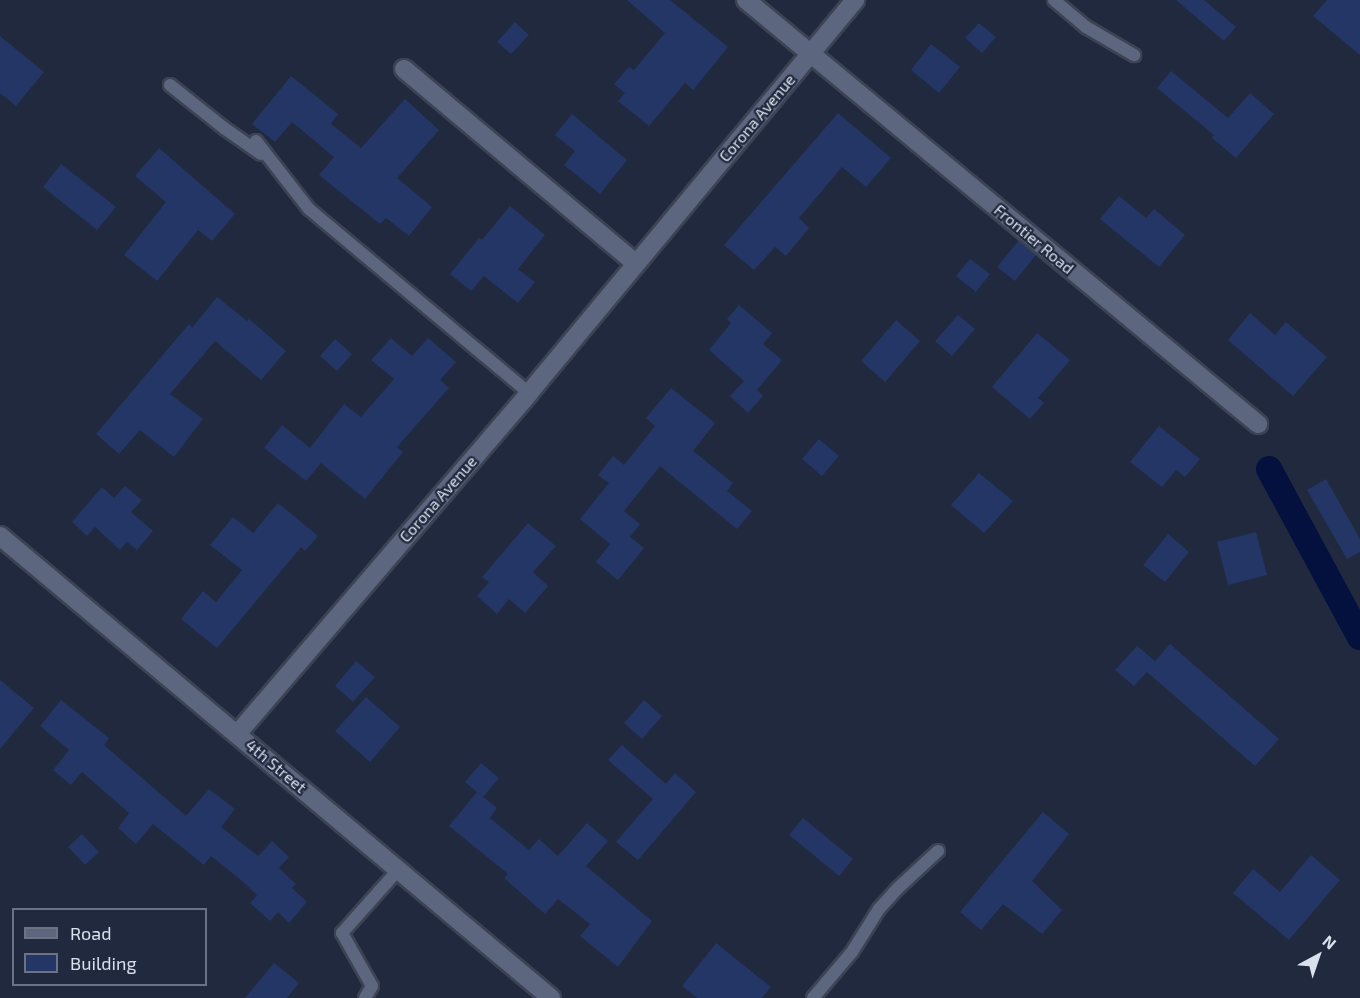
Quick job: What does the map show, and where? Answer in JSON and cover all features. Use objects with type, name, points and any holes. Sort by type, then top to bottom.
[{"type":"street","name":"Frontier Road","points":[[746,0],[1258,424]]},
{"type":"street","name":"Corona Avenue","points":[[238,733],[529,393],[855,0]]},
{"type":"street","points":[[404,69],[636,264]]},
{"type":"street","name":"4th Street","points":[[0,536],[238,733],[551,998]]},
{"type":"lane","points":[[1054,0],[1086,27],[1134,55]]},
{"type":"lane","points":[[170,85],[224,128],[270,159]]},
{"type":"lane","points":[[256,141],[309,208],[529,393]]},
{"type":"lane","points":[[813,998],[852,952],[897,889],[938,851]]},
{"type":"lane","points":[[364,998],[372,986],[342,933],[399,869]]},
{"type":"building","points":[[627,0],[670,0],[728,47],[693,90],[685,83],[649,126],[618,101],[625,93],[614,84],[629,67],[634,70],[665,33]]},
{"type":"building","points":[[1176,0],[1204,0],[1236,27],[1224,41]]},
{"type":"building","points":[[1327,0],[1360,0],[1360,55],[1313,16]]},
{"type":"building","points":[[515,22],[529,35],[511,54],[497,42]]},
{"type":"building","points":[[979,23],[996,37],[982,53],[965,38]]},
{"type":"building","points":[[0,36],[44,72],[16,106],[0,93]]},
{"type":"building","points":[[931,44],[960,67],[939,93],[911,70]]},
{"type":"building","points":[[1171,71],[1228,118],[1250,93],[1274,114],[1236,158],[1212,138],[1214,135],[1157,88]]},
{"type":"building","points":[[291,76],[338,114],[331,124],[361,148],[405,99],[439,130],[397,178],[432,207],[409,236],[386,218],[380,224],[319,175],[334,157],[292,122],[275,142],[252,124]]},
{"type":"building","points":[[838,113],[891,158],[866,187],[842,167],[799,218],[809,228],[786,256],[775,247],[754,270],[724,245]]},
{"type":"building","points":[[572,114],[627,160],[600,194],[564,165],[575,151],[555,135]]},
{"type":"building","points":[[159,148],[235,214],[212,241],[198,230],[157,281],[124,255],[166,202],[135,176]]},
{"type":"building","points":[[61,164],[116,207],[97,230],[43,187]]},
{"type":"building","points":[[1119,196],[1146,218],[1154,209],[1185,235],[1159,267],[1100,219]]},
{"type":"building","points":[[510,206],[545,235],[518,269],[535,282],[518,303],[484,276],[471,291],[450,274],[479,238],[482,240]]},
{"type":"building","points":[[1019,240],[1036,255],[1015,281],[997,267]]},
{"type":"building","points":[[970,259],[990,274],[976,292],[956,276]]},
{"type":"building","points":[[217,297],[247,321],[249,319],[286,351],[261,380],[215,341],[170,394],[203,419],[174,457],[140,430],[119,454],[96,434],[189,324],[192,328]]},
{"type":"building","points":[[739,305],[772,333],[763,344],[782,360],[757,390],[763,396],[748,413],[730,396],[744,381],[709,350],[731,323],[727,319]]},
{"type":"building","points":[[1250,313],[1275,335],[1286,322],[1327,357],[1293,396],[1228,340]]},
{"type":"building","points":[[958,315],[975,329],[952,356],[935,341]]},
{"type":"building","points":[[896,320],[920,341],[885,382],[861,361]]},
{"type":"building","points":[[1037,333],[1070,360],[1038,398],[1044,403],[1030,419],[992,387]]},
{"type":"building","points":[[391,338],[412,356],[428,338],[456,362],[440,380],[449,388],[397,447],[403,452],[365,499],[321,463],[306,481],[264,448],[282,425],[310,448],[344,404],[361,417],[394,379],[371,360]]},
{"type":"building","points":[[335,339],[352,354],[337,371],[320,356]]},
{"type":"building","points":[[671,388],[715,423],[693,451],[733,483],[727,491],[752,511],[737,529],[660,466],[624,511],[640,524],[630,537],[644,548],[618,580],[596,562],[610,544],[580,519],[609,483],[598,475],[613,456],[624,465],[655,426],[646,418]]},
{"type":"building","points":[[1159,426],[1200,459],[1185,477],[1176,470],[1162,487],[1130,462]]},
{"type":"building","points":[[819,439],[839,456],[822,476],[802,459]]},
{"type":"building","points":[[979,473],[1013,501],[984,533],[951,505]]},
{"type":"building","points":[[1326,479],[1360,539],[1360,552],[1347,559],[1307,490]]},
{"type":"building","points":[[125,486],[142,500],[131,512],[153,531],[137,550],[127,542],[120,550],[95,527],[87,536],[72,522],[102,487],[114,498]]},
{"type":"building","points":[[278,503],[318,536],[305,551],[301,547],[217,648],[181,619],[203,591],[216,602],[242,570],[210,545],[233,517],[253,533]]},
{"type":"building","points":[[528,523],[556,546],[533,572],[548,586],[525,613],[509,599],[497,614],[477,596],[489,582],[482,577]]},
{"type":"building","points":[[1256,532],[1267,575],[1228,585],[1217,542]]},
{"type":"building","points":[[1168,534],[1189,552],[1165,582],[1143,565]]},
{"type":"building","points":[[1170,644],[1279,739],[1255,766],[1147,672],[1134,686],[1115,670],[1137,646],[1155,661]]},
{"type":"building","points":[[356,661],[375,677],[353,702],[335,686]]},
{"type":"building","points":[[0,680],[34,708],[0,749]]},
{"type":"building","points":[[366,697],[400,727],[370,762],[335,731]]},
{"type":"building","points":[[61,700],[109,738],[104,745],[186,816],[209,789],[235,809],[221,827],[258,856],[272,841],[289,857],[279,868],[296,884],[292,888],[307,902],[289,923],[278,912],[270,921],[250,903],[257,895],[241,880],[211,856],[204,865],[153,824],[136,844],[118,828],[129,813],[82,772],[71,785],[53,770],[69,750],[40,726]]},
{"type":"building","points":[[644,700],[662,716],[642,739],[624,723]]},
{"type":"building","points":[[622,745],[666,784],[675,773],[696,792],[638,860],[616,842],[653,799],[608,760]]},
{"type":"building","points":[[481,763],[499,778],[483,797],[465,782]]},
{"type":"building","points":[[477,792],[497,808],[490,818],[529,850],[539,839],[558,856],[587,823],[608,841],[586,866],[652,921],[618,967],[580,936],[590,924],[558,899],[545,914],[504,878],[508,874],[449,826]]},
{"type":"building","points":[[1043,812],[1069,834],[1032,881],[1062,910],[1042,934],[1003,904],[981,930],[960,912]]},
{"type":"building","points":[[803,818],[853,859],[839,876],[789,835]]},
{"type":"building","points":[[82,834],[99,852],[85,865],[68,847]]},
{"type":"building","points":[[1311,855],[1340,880],[1289,940],[1233,893],[1253,869],[1280,892]]},
{"type":"building","points":[[716,943],[771,987],[762,998],[697,998],[682,986]]},
{"type":"building","points":[[274,963],[299,983],[287,998],[245,998]]},
{"type":"waterway","points":[[1269,469],[1360,637]]}]
